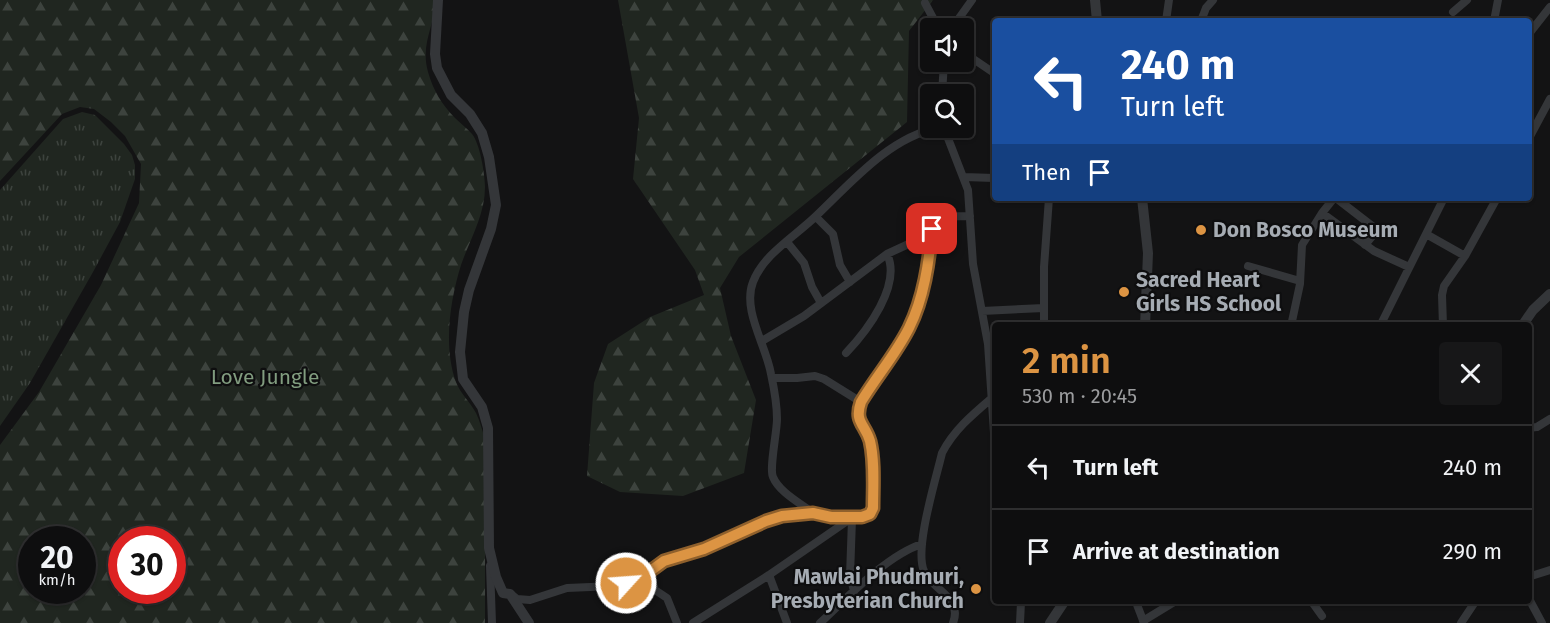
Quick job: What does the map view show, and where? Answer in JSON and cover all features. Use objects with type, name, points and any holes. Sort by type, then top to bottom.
[{"type":"street","points":[[438,0],[435,54],[437,68],[451,95],[470,114],[482,133],[489,157],[496,205],[491,229],[469,290],[460,352],[464,379],[482,407],[488,428],[492,623]]},
{"type":"street","points":[[959,18],[972,0]]},
{"type":"street","points":[[1095,0],[1097,18]]},
{"type":"street","points":[[1166,18],[1169,0]]},
{"type":"street","points":[[1202,18],[1206,8],[1213,0]]},
{"type":"street","points":[[1453,12],[1467,0]]},
{"type":"street","points":[[1494,18],[1495,1]]},
{"type":"street","points":[[925,3],[936,18]]},
{"type":"street","points":[[1532,30],[1550,7]]},
{"type":"street","points":[[974,59],[992,72]]},
{"type":"street","points":[[1532,133],[1550,99]]},
{"type":"street","points":[[813,513],[777,483],[772,474],[777,418],[772,378],[748,302],[749,292],[758,270],[816,217],[853,179],[872,163],[920,133]]},
{"type":"street","points":[[948,138],[968,190],[974,271],[988,344],[992,398],[963,423],[942,453],[922,544],[924,572],[953,602],[956,615],[953,623]]},
{"type":"street","points":[[964,177],[992,178]]},
{"type":"street","points":[[1044,322],[1049,201]]},
{"type":"street","points":[[1142,201],[1148,253],[1145,322]]},
{"type":"street","points":[[1292,322],[1300,280],[1302,245],[1332,201]]},
{"type":"street","points":[[1339,201],[1376,229],[1376,233],[1365,245]]},
{"type":"street","points":[[1382,322],[1442,201]]},
{"type":"street","points":[[1443,322],[1444,286],[1465,256],[1495,201]]},
{"type":"street","points":[[1322,213],[1374,251],[1409,267]]},
{"type":"street","points":[[489,548],[498,584],[503,593],[510,594],[517,599],[536,599],[567,588],[614,586],[649,572],[664,561],[704,549],[782,516],[813,513],[831,517],[867,516],[873,508],[870,443],[857,412],[861,402],[909,328],[925,278],[933,222],[937,218],[970,216]]},
{"type":"street","points":[[816,217],[833,234],[840,265],[850,282]]},
{"type":"street","points":[[1426,234],[1465,256]]},
{"type":"street","points":[[762,341],[821,303],[887,254],[913,242],[931,239]]},
{"type":"street","points":[[787,243],[804,263],[812,287],[821,303]]},
{"type":"street","points":[[846,353],[864,334],[877,313],[892,273],[887,254]]},
{"type":"street","points":[[1248,266],[1300,280]]},
{"type":"street","points":[[1525,322],[1533,310],[1550,294]]},
{"type":"street","points":[[982,311],[1044,308]]},
{"type":"street","points":[[772,378],[815,376],[861,402]]},
{"type":"street","points":[[1532,428],[1550,419]]},
{"type":"street","points":[[693,623],[853,518]]},
{"type":"street","points":[[853,518],[850,576],[854,591]]},
{"type":"street","points":[[820,623],[854,591],[903,552],[922,544]]},
{"type":"street","points":[[1532,576],[1550,570]]},
{"type":"street","points":[[649,572],[655,590],[667,598],[677,623]]},
{"type":"street","points":[[769,575],[787,623]]},
{"type":"street","points":[[510,594],[529,623]]},
{"type":"street","points":[[1020,623],[1021,604]]},
{"type":"street","points":[[1050,623],[1063,604]]},
{"type":"street","points":[[1137,604],[1144,622],[1171,604]]},
{"type":"street","points":[[1313,604],[1322,616]]},
{"type":"street","points":[[1461,623],[1474,604]]},
{"type":"street","points":[[1532,604],[1542,623]]},
{"type":"green space","name":"Love Jungle","points":[[0,0],[435,0],[426,52],[428,72],[432,85],[442,102],[475,139],[482,159],[485,181],[483,207],[461,265],[454,293],[449,339],[456,382],[476,413],[485,439],[485,623],[0,623],[0,445],[39,392],[101,285],[139,203],[141,164],[125,136],[94,109],[80,107],[62,114],[0,181]]},
{"type":"green space","points":[[618,0],[933,0],[909,31],[907,122],[739,257],[720,288],[731,336],[756,400],[744,473],[683,496],[620,492],[587,476],[594,383],[608,344],[650,317],[704,295],[695,270],[633,179],[639,118]]},
{"type":"green space","points":[[82,112],[95,115],[124,144],[132,155],[135,179],[120,222],[93,272],[30,383],[0,426],[0,190],[63,119]]},
{"type":"place","name":"Don Bosco Museum","points":[[1201,230]]},
{"type":"place","name":"Sacred Heart Girls HS School","points":[[1124,292]]},
{"type":"place","name":"Mawlai Phudmuri, Presbyterian Church","points":[[976,589]]},
{"type":"route","points":[[626,583],[649,572],[664,561],[704,549],[782,516],[813,513],[831,517],[862,517],[872,512],[870,443],[857,412],[861,402],[898,347],[914,316],[925,278],[932,229]]}]
